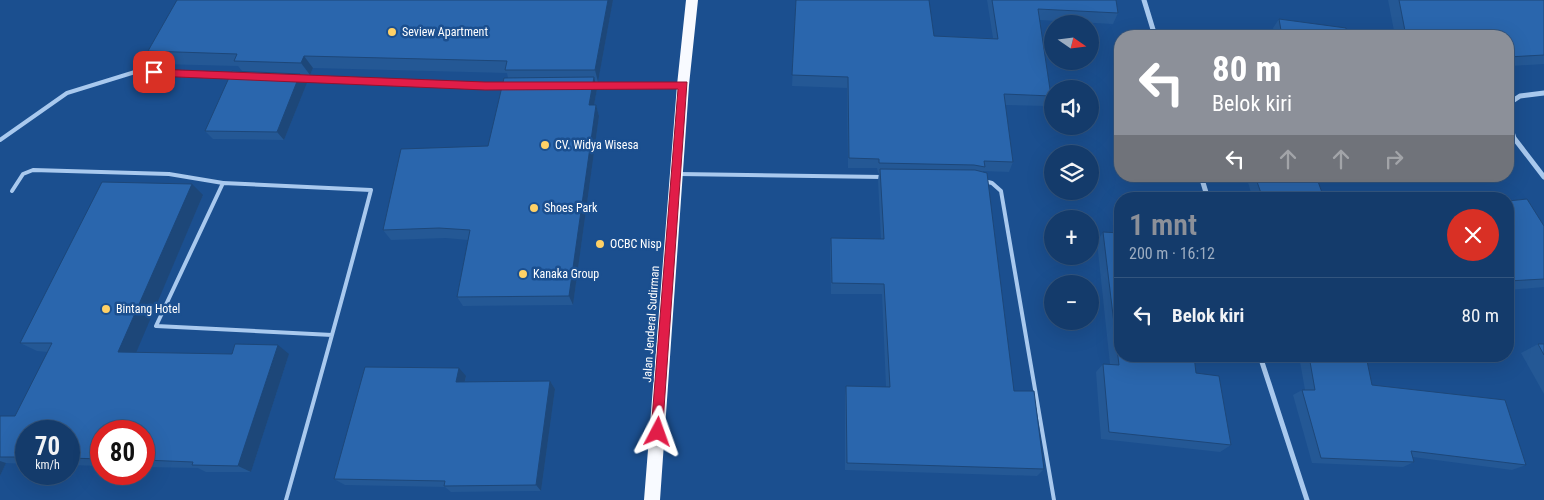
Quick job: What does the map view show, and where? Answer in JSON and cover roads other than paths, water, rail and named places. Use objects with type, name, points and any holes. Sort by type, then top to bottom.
[{"type":"highway","name":"Jalan Jenderal Sudirman","points":[[652,500],[683,85],[692,0]]},
{"type":"street","points":[[1144,0],[1153,30]]},
{"type":"street","points":[[1514,100],[1520,96],[1544,93]]},
{"type":"street","points":[[1514,138],[1544,177]]},
{"type":"street","points":[[1262,362],[1307,500]]},
{"type":"lane","points":[[0,140],[67,94],[135,72],[237,76]]},
{"type":"lane","points":[[295,78],[515,86]]},
{"type":"lane","points":[[584,86],[683,85]]},
{"type":"lane","points":[[12,192],[23,174],[33,170],[169,174],[223,183],[371,190],[286,500]]},
{"type":"lane","points":[[677,174],[892,177]]},
{"type":"lane","points":[[980,180],[992,183],[1001,191],[1054,500]]},
{"type":"lane","points":[[223,183],[156,326],[332,334]]},
{"type":"place","name":"Seview Apartment","points":[[392,32]]},
{"type":"place","name":"CV. Widya Wisesa","points":[[545,145]]},
{"type":"place","name":"Shoes Park","points":[[534,208]]},
{"type":"place","name":"OCBC Nisp","points":[[600,244]]},
{"type":"place","name":"Kanaka Group","points":[[523,274]]},
{"type":"place","name":"Bintang Hotel","points":[[106,309]]}]
